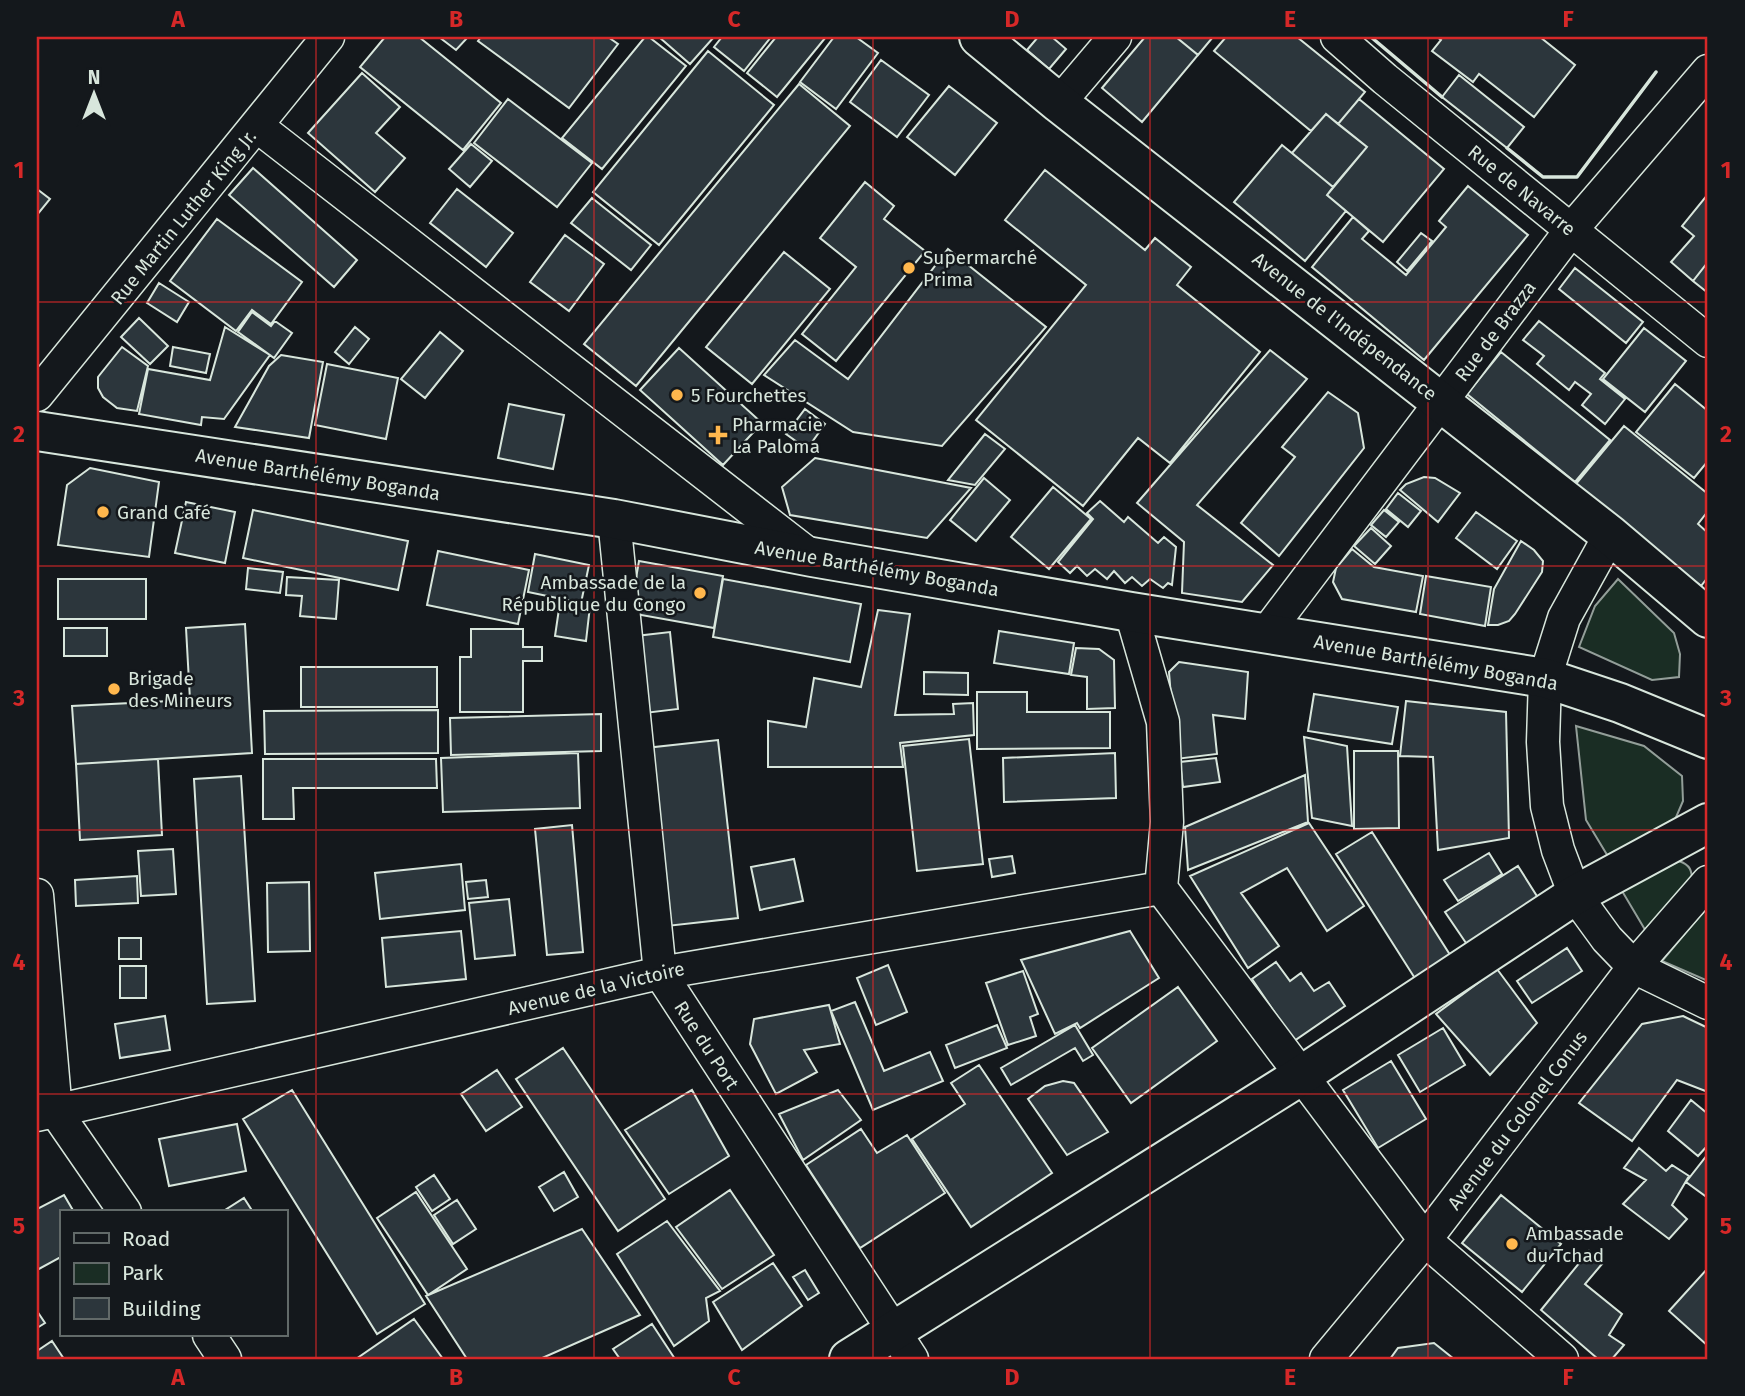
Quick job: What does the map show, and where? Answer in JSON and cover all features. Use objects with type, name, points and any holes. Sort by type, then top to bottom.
[{"type":"main road","name":"Avenue de l'Indépendance","points":[[978,37],[1610,535],[1708,618]]},
{"type":"main road","name":"Avenue Barthélémy Boganda","points":[[37,431],[614,519],[812,557],[1131,612],[1545,678],[1620,703],[1708,739]]},
{"type":"main road","points":[[849,1359],[903,1345],[1302,1074],[1575,895],[1708,823]]},
{"type":"street","name":"Rue Martin Luther King Jr.","points":[[37,395],[328,37]]},
{"type":"street","points":[[1059,103],[1115,37]]},
{"type":"street","name":"Rue de Navarre","points":[[1337,37],[1708,341]]},
{"type":"street","name":"Rue de Brazza","points":[[1267,632],[1571,230],[1708,71]]},
{"type":"street","points":[[257,126],[812,557]]},
{"type":"street","name":"Rue du Port","points":[[614,519],[660,973],[903,1345]]},
{"type":"street","points":[[1610,535],[1564,618],[1545,678],[1543,742],[1547,806],[1558,850],[1575,895],[1607,939],[1634,967],[1708,1003]]},
{"type":"street","points":[[1131,612],[1163,722],[1167,822],[1161,887],[1425,1240],[1562,1359]]},
{"type":"street","name":"Avenue du Colonel Conus","points":[[1326,1359],[1425,1240],[1634,967],[1708,882]]},
{"type":"street","name":"Avenue de la Victoire","points":[[47,1113],[660,973],[1161,887]]},
{"type":"street","points":[[37,895],[47,1113],[123,1210]]},
{"type":"street","points":[[210,1336],[225,1359]]},
{"type":"green space","points":[[1618,579],[1674,633],[1680,654],[1679,677],[1652,680],[1579,647],[1595,606]]},
{"type":"green space","points":[[1576,726],[1644,746],[1682,776],[1683,801],[1674,822],[1612,863],[1586,820]]},
{"type":"green space","points":[[1679,861],[1690,868],[1692,881],[1647,933],[1622,891]]},
{"type":"green space","points":[[1708,906],[1708,981],[1662,961]]},
{"type":"building","points":[[385,37],[419,37],[501,103],[463,150],[360,67]]},
{"type":"building","points":[[439,37],[468,37],[456,50]]},
{"type":"building","points":[[481,37],[608,37],[618,44],[569,108],[478,41]]},
{"type":"building","points":[[645,37],[649,37],[686,66],[602,169],[562,138]]},
{"type":"building","points":[[659,37],[714,37],[690,64]]},
{"type":"building","points":[[722,37],[771,37],[744,71],[714,47]]},
{"type":"building","points":[[776,37],[826,37],[777,97],[747,73]]},
{"type":"building","points":[[834,37],[856,37],[878,53],[836,109],[800,82]]},
{"type":"building","points":[[1038,37],[1052,37],[1066,49],[1049,69],[1027,50]]},
{"type":"building","points":[[1145,37],[1176,37],[1198,55],[1142,122],[1102,88]]},
{"type":"building","points":[[1176,37],[1213,37],[1198,55]]},
{"type":"building","points":[[1226,37],[1297,37],[1365,92],[1338,124],[1326,114],[1311,131],[1214,51]]},
{"type":"building","points":[[1437,37],[1540,37],[1575,65],[1534,117],[1479,74],[1473,82],[1432,51],[1441,40]]},
{"type":"building","points":[[708,51],[774,105],[659,245],[593,192]]},
{"type":"building","points":[[881,60],[929,95],[897,137],[850,102]]},
{"type":"building","points":[[362,73],[400,107],[376,133],[405,158],[375,192],[308,133]]},
{"type":"building","points":[[1459,75],[1524,127],[1507,148],[1442,97]]},
{"type":"building","points":[[799,84],[850,126],[636,386],[584,344]]},
{"type":"building","points":[[949,86],[997,123],[955,175],[907,137]]},
{"type":"building","points":[[508,99],[592,163],[557,207],[474,143]]},
{"type":"building","points":[[1359,99],[1444,169],[1383,242],[1327,195],[1367,147],[1338,124]]},
{"type":"building","points":[[1326,114],[1367,147],[1333,187],[1292,153]]},
{"type":"building","points":[[471,144],[492,161],[470,187],[449,169]]},
{"type":"building","points":[[1282,145],[1333,187],[1327,195],[1346,211],[1305,261],[1234,202]]},
{"type":"building","points":[[253,168],[357,260],[334,287],[229,195]]},
{"type":"building","points":[[1045,170],[1145,250],[1155,238],[1191,267],[1177,285],[1260,352],[1170,463],[1138,438],[1083,506],[976,420],[1086,285],[1005,220]]},
{"type":"building","points":[[865,182],[894,206],[884,219],[925,251],[836,361],[802,334],[856,267],[820,238]]},
{"type":"building","points":[[1468,186],[1528,235],[1424,360],[1312,267],[1353,217],[1369,231],[1362,239],[1406,275],[1446,227],[1439,221]]},
{"type":"building","points":[[37,189],[50,199],[37,215]]},
{"type":"building","points":[[457,189],[513,233],[486,267],[430,223]]},
{"type":"building","points":[[1708,194],[1708,262],[1693,281],[1671,262],[1694,236],[1682,226]]},
{"type":"building","points":[[592,198],[651,245],[631,270],[571,223]]},
{"type":"building","points":[[217,219],[302,282],[271,324],[252,310],[236,331],[170,281]]},
{"type":"building","points":[[1421,233],[1432,241],[1407,271],[1397,262]]},
{"type":"building","points":[[565,235],[604,264],[569,311],[530,282]]},
{"type":"building","points":[[948,249],[1046,327],[942,446],[853,432],[764,375],[795,340],[848,379]]},
{"type":"building","points":[[784,252],[830,289],[752,384],[706,347]]},
{"type":"building","points":[[1708,262],[1708,293],[1693,281]]},
{"type":"building","points":[[1575,268],[1643,322],[1626,343],[1559,289]]},
{"type":"building","points":[[159,283],[189,302],[177,322],[147,303]]},
{"type":"building","points":[[252,312],[271,326],[275,321],[292,333],[274,358],[238,332]]},
{"type":"building","points":[[139,318],[168,346],[150,364],[121,337]]},
{"type":"building","points":[[1539,321],[1605,373],[1600,379],[1625,399],[1605,424],[1582,405],[1591,394],[1575,382],[1569,390],[1537,364],[1544,356],[1523,340]]},
{"type":"building","points":[[225,327],[270,355],[224,419],[202,417],[201,425],[139,414],[148,369],[210,380]]},
{"type":"building","points":[[355,327],[369,339],[349,364],[335,352]]},
{"type":"building","points":[[1644,328],[1686,361],[1645,412],[1603,379]]},
{"type":"building","points":[[440,332],[463,351],[425,398],[401,379]]},
{"type":"building","points":[[122,347],[148,366],[137,411],[117,408],[103,397],[98,388],[98,377]]},
{"type":"building","points":[[173,347],[210,354],[206,373],[170,366]]},
{"type":"building","points":[[679,348],[762,423],[723,465],[640,390]]},
{"type":"building","points":[[1270,350],[1307,379],[1197,505],[1273,565],[1242,602],[1182,593],[1184,542],[1137,503]]},
{"type":"building","points":[[1501,352],[1610,440],[1575,482],[1467,394]]},
{"type":"building","points":[[281,355],[323,362],[309,438],[235,427],[269,366]]},
{"type":"building","points":[[327,364],[398,378],[386,439],[315,425]]},
{"type":"building","points":[[1675,384],[1708,411],[1708,461],[1694,478],[1636,432]]},
{"type":"building","points":[[1328,392],[1358,413],[1364,448],[1279,556],[1241,523],[1295,457],[1282,447]]},
{"type":"building","points":[[509,404],[564,415],[553,469],[498,458]]},
{"type":"building","points":[[805,409],[825,424],[807,449],[786,434]]},
{"type":"building","points":[[1624,426],[1708,494],[1708,511],[1698,524],[1708,533],[1708,577],[1701,586],[1575,485]]},
{"type":"building","points":[[985,434],[1005,449],[975,485],[948,480]]},
{"type":"building","points":[[815,458],[971,488],[927,538],[790,515],[782,487]]},
{"type":"building","points":[[90,468],[159,482],[149,557],[58,545],[67,485]]},
{"type":"building","points":[[1424,477],[1435,478],[1460,493],[1438,522],[1400,490],[1406,484]]},
{"type":"building","points":[[984,478],[1010,500],[976,541],[950,520]]},
{"type":"building","points":[[1053,487],[1091,519],[1049,569],[1011,537]]},
{"type":"building","points":[[1398,493],[1421,511],[1408,527],[1386,509]]},
{"type":"building","points":[[1100,501],[1124,522],[1128,517],[1158,543],[1164,537],[1176,547],[1172,585],[1168,583],[1163,588],[1150,579],[1142,586],[1132,577],[1125,583],[1114,571],[1107,579],[1095,569],[1087,576],[1077,566],[1070,573],[1058,562],[1093,519],[1087,513]]},
{"type":"building","points":[[186,502],[235,512],[225,563],[175,553]]},
{"type":"building","points":[[253,510],[408,541],[398,590],[243,558]]},
{"type":"building","points":[[1384,510],[1399,522],[1386,537],[1371,525]]},
{"type":"building","points":[[1476,512],[1517,541],[1497,569],[1456,538]]},
{"type":"building","points":[[1371,528],[1391,546],[1375,564],[1354,546]]},
{"type":"building","points":[[1521,541],[1543,561],[1542,572],[1509,621],[1488,625],[1494,589]]},
{"type":"building","points":[[1352,549],[1374,567],[1423,576],[1416,612],[1342,599],[1333,582],[1336,568]]},
{"type":"building","points":[[438,551],[529,570],[518,624],[427,605]]},
{"type":"building","points":[[535,554],[589,565],[581,603],[528,592]]},
{"type":"building","points":[[639,561],[723,576],[714,628],[630,613]]},
{"type":"building","points":[[248,568],[283,572],[280,593],[246,589]]},
{"type":"building","points":[[1426,576],[1491,587],[1485,626],[1420,614]]},
{"type":"building","points":[[287,577],[339,580],[336,619],[300,616],[302,596],[286,595]]},
{"type":"building","points":[[58,579],[146,579],[146,619],[58,619]]},
{"type":"building","points":[[723,579],[861,604],[850,662],[713,637]]},
{"type":"building","points":[[560,602],[590,606],[586,641],[555,636]]},
{"type":"building","points":[[878,610],[910,614],[895,715],[954,714],[953,704],[973,703],[974,735],[900,743],[903,767],[768,767],[768,721],[806,727],[814,678],[861,687]]},
{"type":"building","points":[[245,624],[252,753],[76,764],[72,706],[190,700],[186,628]]},
{"type":"building","points":[[64,628],[107,628],[107,656],[64,656]]},
{"type":"building","points":[[471,629],[523,629],[523,647],[542,647],[542,661],[523,661],[523,712],[460,712],[460,657],[471,657]]},
{"type":"building","points":[[999,631],[1074,643],[1069,674],[994,663]]},
{"type":"building","points":[[670,632],[678,709],[645,713],[636,636]]},
{"type":"building","points":[[1076,648],[1099,649],[1114,660],[1115,708],[1087,709],[1087,677],[1071,675]]},
{"type":"building","points":[[1179,662],[1248,672],[1245,719],[1213,715],[1217,754],[1176,759],[1169,672]]},
{"type":"building","points":[[301,667],[437,667],[437,707],[301,707]]},
{"type":"building","points":[[924,672],[968,673],[968,695],[924,694]]},
{"type":"building","points":[[977,692],[1027,692],[1027,712],[1110,712],[1110,748],[977,749]]},
{"type":"building","points":[[1314,694],[1398,707],[1392,744],[1308,731]]},
{"type":"building","points":[[1406,701],[1506,712],[1509,838],[1438,850],[1433,757],[1400,756]]},
{"type":"building","points":[[438,710],[438,753],[265,754],[264,711]]},
{"type":"building","points":[[601,714],[601,751],[451,755],[450,718]]},
{"type":"building","points":[[1304,737],[1347,746],[1352,826],[1312,818]]},
{"type":"building","points":[[969,739],[983,864],[917,871],[903,746]]},
{"type":"building","points":[[718,740],[738,918],[667,926],[646,748]]},
{"type":"building","points":[[1354,751],[1398,751],[1399,828],[1354,829]]},
{"type":"building","points":[[578,753],[580,808],[443,812],[441,758]]},
{"type":"building","points":[[1115,753],[1116,798],[1004,802],[1003,758]]},
{"type":"building","points":[[1216,758],[1220,782],[1183,787],[1180,762]]},
{"type":"building","points":[[158,759],[162,835],[80,840],[76,764]]},
{"type":"building","points":[[263,759],[436,759],[437,788],[293,788],[294,819],[263,819]]},
{"type":"building","points":[[1305,775],[1308,822],[1188,870],[1185,827]]},
{"type":"building","points":[[241,776],[255,1001],[207,1004],[194,779]]},
{"type":"building","points":[[1309,823],[1364,906],[1327,931],[1287,868],[1241,893],[1279,946],[1248,968],[1190,876]]},
{"type":"building","points":[[572,825],[583,952],[547,955],[535,829]]},
{"type":"building","points":[[1372,832],[1452,958],[1416,980],[1336,854]]},
{"type":"building","points":[[173,849],[176,894],[141,896],[138,851]]},
{"type":"building","points":[[1489,853],[1502,874],[1458,901],[1444,880]]},
{"type":"building","points":[[1012,856],[1015,873],[992,877],[989,859]]},
{"type":"building","points":[[794,859],[803,901],[760,910],[751,867]]},
{"type":"building","points":[[461,864],[465,910],[380,919],[375,873]]},
{"type":"building","points":[[1518,866],[1540,901],[1468,946],[1445,912]]},
{"type":"building","points":[[137,876],[138,903],[76,906],[75,880]]},
{"type":"building","points":[[486,880],[488,897],[468,899],[466,882]]},
{"type":"building","points":[[309,882],[310,951],[268,952],[267,883]]},
{"type":"building","points":[[509,899],[515,955],[475,959],[469,903]]},
{"type":"building","points":[[461,931],[466,979],[386,987],[382,938]]},
{"type":"building","points":[[1130,931],[1159,978],[1080,1028],[1077,1023],[1055,1034],[1021,960]]},
{"type":"building","points":[[119,938],[141,938],[141,959],[119,959]]},
{"type":"building","points":[[1567,948],[1582,971],[1532,1003],[1517,981]]},
{"type":"building","points":[[1276,962],[1290,981],[1301,973],[1314,991],[1329,982],[1345,1006],[1294,1041],[1252,979]]},
{"type":"building","points":[[888,965],[907,1012],[876,1025],[857,978]]},
{"type":"building","points":[[120,966],[146,966],[146,998],[120,998]]},
{"type":"building","points":[[1497,969],[1537,1023],[1490,1075],[1436,1014]]},
{"type":"building","points":[[1023,971],[1038,1014],[1030,1017],[1036,1036],[1008,1045],[986,983]]},
{"type":"building","points":[[1178,987],[1217,1041],[1131,1103],[1092,1048]]},
{"type":"building","points":[[855,1002],[884,1071],[930,1052],[943,1081],[873,1110],[831,1011]]},
{"type":"building","points":[[829,1005],[840,1044],[804,1050],[817,1072],[776,1094],[750,1044],[754,1019]]},
{"type":"building","points":[[165,1016],[170,1050],[120,1058],[115,1024]]},
{"type":"building","points":[[1683,1016],[1708,1028],[1708,1092],[1677,1080],[1632,1141],[1579,1103],[1642,1024]]},
{"type":"building","points":[[997,1025],[1007,1048],[955,1068],[946,1045]]},
{"type":"building","points":[[1075,1025],[1093,1055],[1083,1061],[1075,1048],[1011,1085],[1001,1068]]},
{"type":"building","points":[[1443,1028],[1465,1065],[1420,1092],[1398,1055]]},
{"type":"building","points":[[563,1048],[665,1199],[618,1231],[516,1079]]},
{"type":"building","points":[[1391,1061],[1426,1119],[1378,1148],[1343,1090]]},
{"type":"building","points":[[979,1065],[1052,1173],[971,1227],[912,1139],[965,1104],[951,1083]]},
{"type":"building","points":[[497,1070],[522,1107],[486,1131],[461,1094]]},
{"type":"building","points":[[1063,1081],[1074,1083],[1108,1132],[1067,1155],[1028,1099],[1045,1086]]},
{"type":"building","points":[[292,1090],[425,1304],[377,1334],[243,1119]]},
{"type":"building","points":[[692,1090],[729,1156],[669,1194],[625,1130]]},
{"type":"building","points":[[838,1090],[861,1120],[803,1160],[779,1114]]},
{"type":"building","points":[[1691,1100],[1708,1114],[1708,1145],[1698,1156],[1668,1131]]},
{"type":"building","points":[[237,1124],[246,1171],[169,1186],[159,1139]]},
{"type":"building","points":[[861,1129],[877,1153],[907,1135],[945,1193],[860,1248],[806,1165]]},
{"type":"building","points":[[1639,1148],[1666,1171],[1672,1165],[1689,1176],[1672,1205],[1687,1219],[1669,1239],[1623,1204],[1646,1180],[1624,1168]]},
{"type":"building","points":[[1708,1154],[1708,1198],[1686,1182]]},
{"type":"building","points":[[564,1172],[578,1197],[554,1211],[539,1187]]},
{"type":"building","points":[[434,1175],[450,1199],[432,1211],[416,1187]]},
{"type":"building","points":[[730,1190],[774,1255],[722,1289],[676,1227]]},
{"type":"building","points":[[416,1192],[467,1269],[428,1295],[377,1218]]},
{"type":"building","points":[[64,1195],[73,1210],[60,1210],[60,1258],[37,1270],[37,1209]]},
{"type":"building","name":"Ambassade du Tchad","points":[[1501,1195],[1561,1244],[1522,1292],[1462,1243]]},
{"type":"building","points":[[244,1198],[252,1210],[225,1210]]},
{"type":"building","points":[[457,1200],[476,1229],[453,1244],[434,1215]]},
{"type":"building","points":[[667,1221],[720,1291],[706,1298],[709,1321],[674,1346],[617,1254]]},
{"type":"building","points":[[582,1229],[640,1315],[540,1359],[467,1359],[426,1296]]},
{"type":"building","points":[[1589,1251],[1602,1264],[1585,1284],[1622,1314],[1609,1335],[1624,1345],[1612,1359],[1598,1359],[1541,1310]]},
{"type":"building","points":[[773,1263],[802,1306],[742,1350],[713,1302]]},
{"type":"building","points":[[1708,1268],[1708,1346],[1669,1311]]},
{"type":"building","points":[[805,1270],[819,1293],[808,1300],[793,1277]]},
{"type":"building","points":[[37,1311],[45,1323],[37,1328]]},
{"type":"building","points":[[414,1319],[443,1359],[356,1359]]},
{"type":"building","points":[[652,1324],[675,1359],[620,1359],[613,1349]]},
{"type":"building","points":[[52,1341],[64,1359],[37,1359],[37,1351]]},
{"type":"building","points":[[1434,1343],[1454,1359],[1390,1359],[1398,1348]]},
{"type":"wall","points":[[1371,37],[1442,97]]},
{"type":"wall","points":[[1507,148],[1543,177],[1577,177],[1656,72]]},
{"type":"place","name":"Supermarché Prima","points":[[909,268]]},
{"type":"place","name":"5 Fourchettes","points":[[677,395]]},
{"type":"place","name":"Pharmacie La Paloma","points":[[718,435]]},
{"type":"place","name":"Grand Café","points":[[103,512]]},
{"type":"place","name":"Ambassade de la République du Congo","points":[[700,593]]},
{"type":"place","name":"Brigade des Mineurs","points":[[114,689]]},
{"type":"place","name":"Ambassade du Tchad","points":[[1512,1244]]}]
